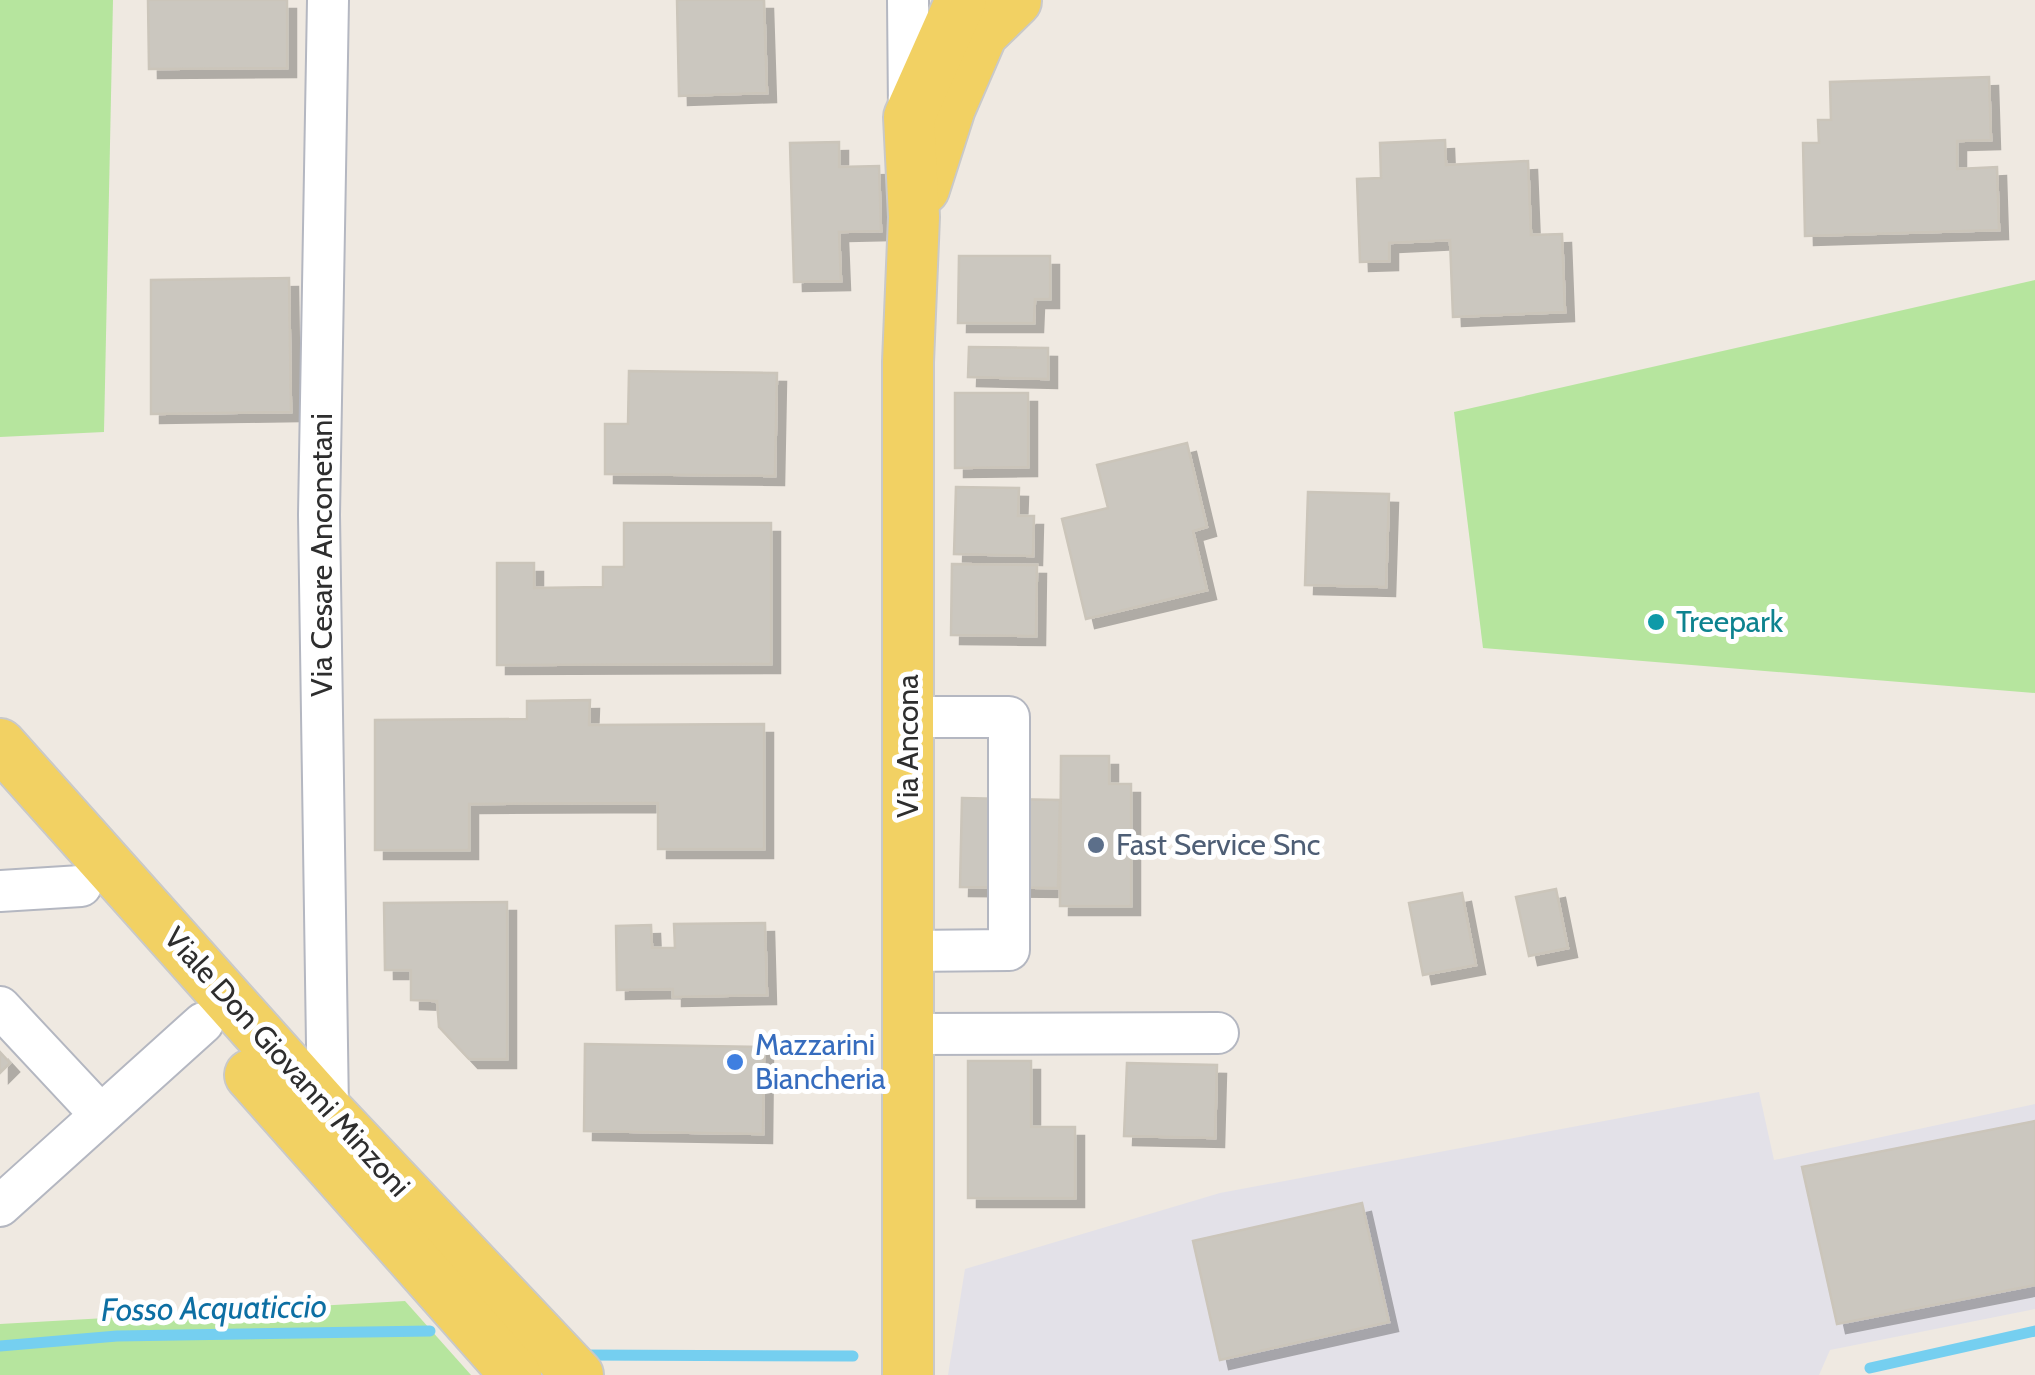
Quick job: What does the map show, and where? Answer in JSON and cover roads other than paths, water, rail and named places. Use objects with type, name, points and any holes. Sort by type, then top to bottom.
[{"type":"main road","name":"Via Ancona","points":[[908,1375],[908,362],[914,218],[910,117],[962,0]]},
{"type":"main road","points":[[914,218],[950,108],[982,34],[1027,0]]},
{"type":"main road","name":"Viale Don Giovanni Minzoni","points":[[0,744],[328,1111],[578,1375]]},
{"type":"main road","name":"Viale Don Giovanni Minzoni","points":[[0,795],[516,1375]]},
{"type":"street","name":"Via Cesare Anconetani","points":[[328,0],[319,515],[328,1111]]},
{"type":"street","name":"Via Ancona","points":[[908,0],[910,117]]},
{"type":"street","points":[[908,717],[1009,717],[1009,950],[908,951]]},
{"type":"street","points":[[0,891],[81,886]]},
{"type":"street","points":[[0,1007],[100,1114]]},
{"type":"street","points":[[0,1206],[203,1023]]},
{"type":"street","points":[[908,1034],[1218,1033]]},
{"type":"waterway","name":"Fosso Acquaticcio","points":[[0,1346],[117,1336],[430,1331]]},
{"type":"waterway","name":"Fosso Acquaticcio","points":[[1870,1368],[2035,1331]]},
{"type":"waterway","points":[[578,1355],[853,1356]]},
{"type":"place","name":"Treepark","points":[[1656,622]]},
{"type":"place","name":"Fast Service Snc","points":[[1096,845]]},
{"type":"place","name":"Mazzarini Biancheria","points":[[735,1062]]}]
